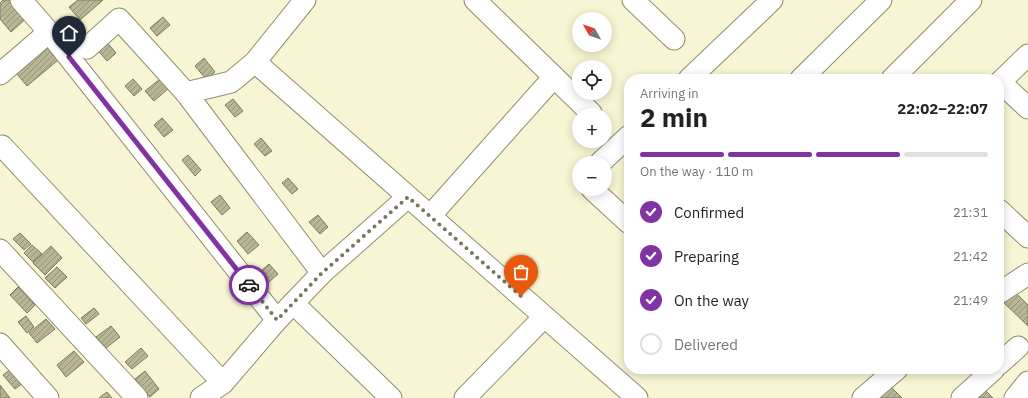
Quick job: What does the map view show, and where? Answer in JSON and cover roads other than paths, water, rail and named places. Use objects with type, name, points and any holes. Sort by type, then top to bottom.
[{"type":"street","points":[[21,0],[49,32],[277,320]]},
{"type":"street","points":[[186,93],[231,82],[255,62],[305,0]]},
{"type":"street","points":[[475,0],[586,108]]},
{"type":"street","points":[[633,0],[674,39]]},
{"type":"street","points":[[806,74],[881,0]]},
{"type":"street","points":[[897,74],[971,0]]},
{"type":"street","points":[[694,74],[765,2]]},
{"type":"street","points":[[49,32],[87,48],[119,19],[186,93],[322,273]]},
{"type":"street","points":[[0,74],[49,32]]},
{"type":"street","points":[[1004,78],[1028,55]]},
{"type":"street","points":[[255,62],[637,398]]},
{"type":"street","points":[[430,216],[554,77]]},
{"type":"street","points":[[1004,86],[1028,108]]},
{"type":"street","points":[[608,156],[624,141]]},
{"type":"street","points":[[2,146],[223,382]]},
{"type":"street","points":[[600,196],[624,218]]},
{"type":"street","points":[[201,398],[223,382],[277,320],[322,273],[408,197]]},
{"type":"street","points":[[1004,215],[1028,237]]},
{"type":"street","points":[[0,250],[137,398]]},
{"type":"street","points":[[1004,290],[1028,274]]},
{"type":"street","points":[[293,303],[391,398]]},
{"type":"street","points":[[465,398],[544,317]]},
{"type":"street","points":[[0,344],[48,398]]},
{"type":"street","points":[[1004,360],[1018,347]]},
{"type":"street","points":[[863,398],[891,374]]},
{"type":"street","points":[[962,398],[988,374]]},
{"type":"street","points":[[1015,398],[1028,382]]}]
